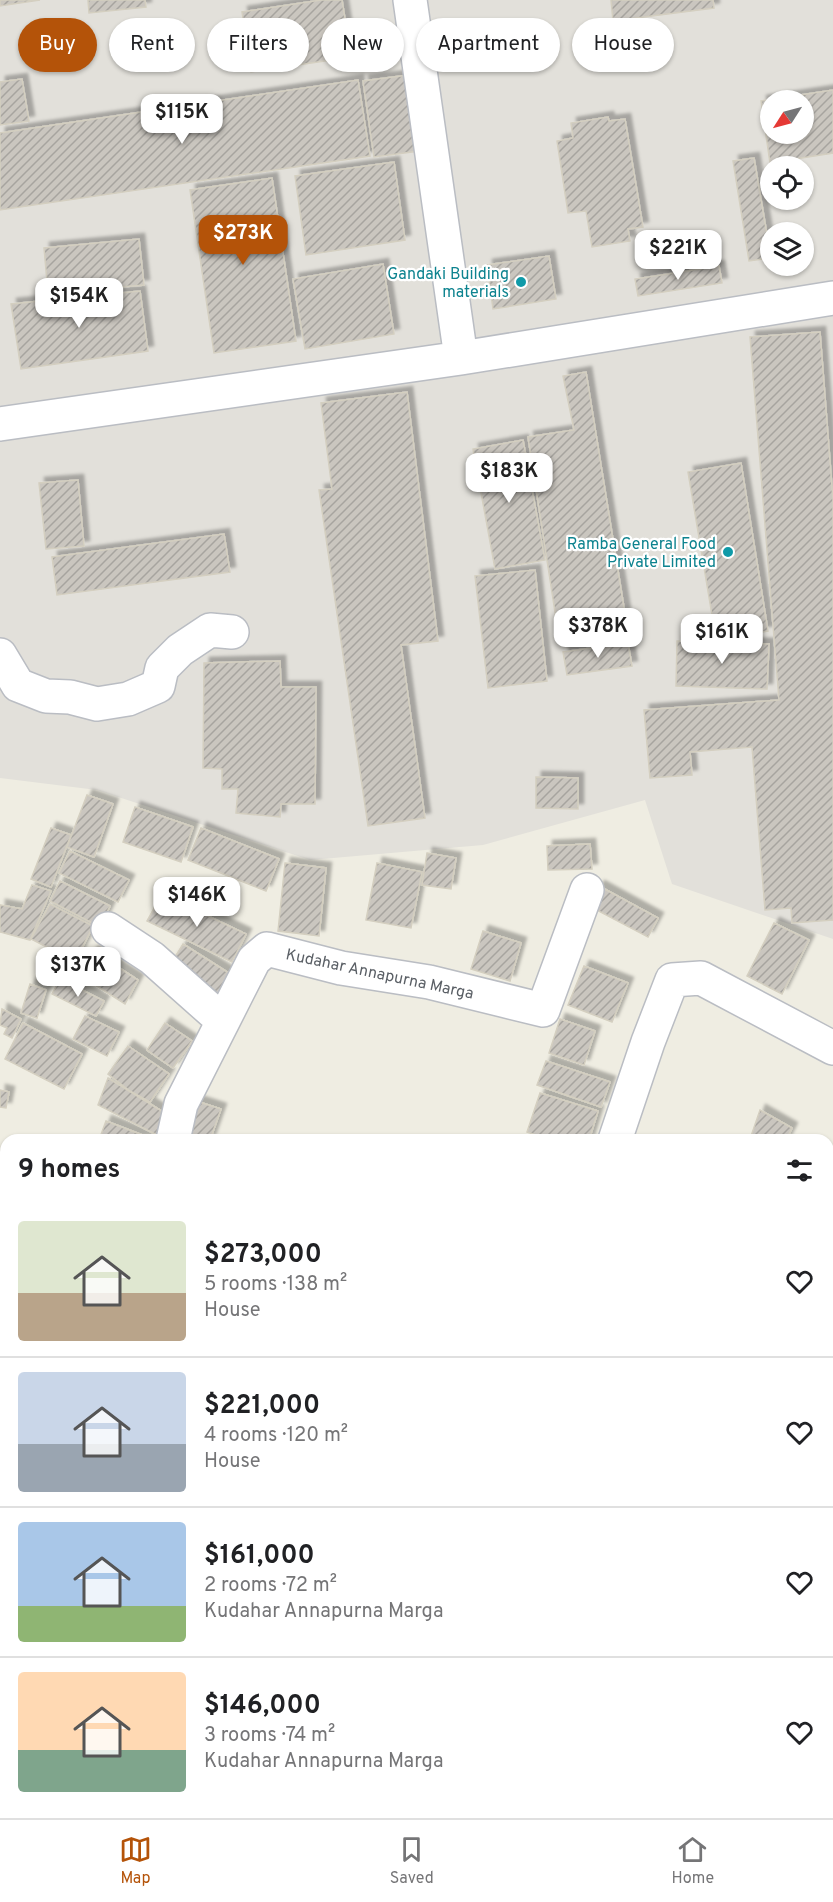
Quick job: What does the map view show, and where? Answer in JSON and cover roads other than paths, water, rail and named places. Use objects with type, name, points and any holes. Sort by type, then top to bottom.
[{"type":"street","points":[[410,0],[461,358]]},
{"type":"street","points":[[0,424],[461,358],[833,298]]},
{"type":"street","points":[[0,655],[18,685],[46,696],[70,696],[97,704],[128,699],[158,686],[162,668],[180,650],[210,630],[232,632]]},
{"type":"street","name":"Kudahar Annapurna Marga","points":[[174,1134],[181,1104],[254,960],[267,948],[341,968],[429,982],[543,1010],[587,890]]},
{"type":"street","points":[[108,928],[152,958],[223,1021]]},
{"type":"street","points":[[617,1134],[672,980],[701,978],[833,1048]]},
{"type":"place","name":"Gandaki Building materials","points":[[521,282]]},
{"type":"place","name":"Ramba General Food Private Limited","points":[[728,552]]}]
